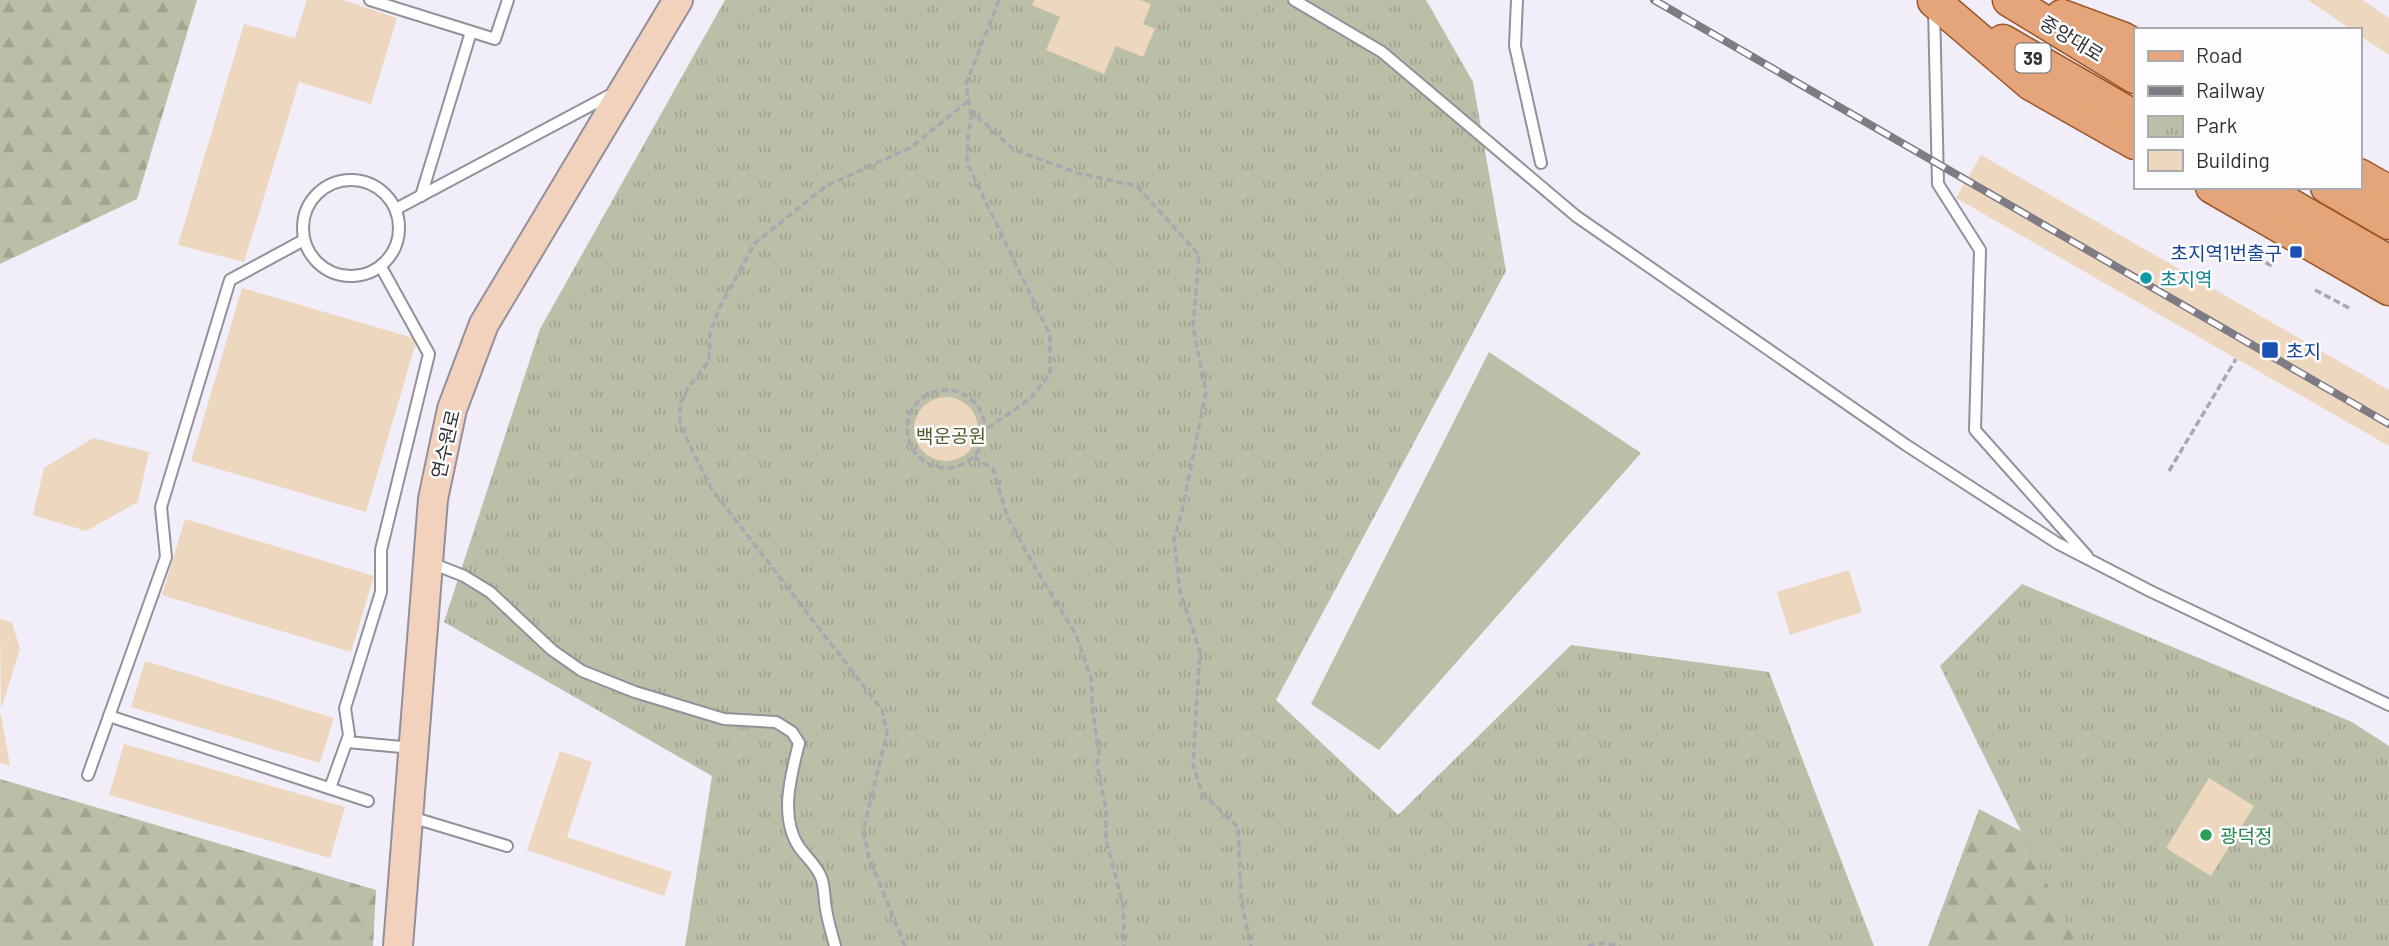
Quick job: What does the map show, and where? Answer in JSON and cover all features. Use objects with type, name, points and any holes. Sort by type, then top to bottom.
[{"type":"main road","name":"중앙대로","points":[[2008,0],[2134,76]]},
{"type":"main road","points":[[2017,0],[2134,44]]},
{"type":"main road","name":"중앙대로","points":[[1933,1],[2134,116]]},
{"type":"main road","points":[[1933,1],[2031,84],[2134,143]]},
{"type":"main road","points":[[2361,176],[2389,192]]},
{"type":"main road","points":[[2215,189],[2389,289]]},
{"type":"main road","points":[[2262,189],[2389,262]]},
{"type":"main road","points":[[2330,189],[2389,223]]},
{"type":"street","name":"연수원로","points":[[398,946],[433,499],[452,409],[484,324],[678,0]]},
{"type":"lane","points":[[370,0],[495,39],[508,0]]},
{"type":"lane","points":[[1294,0],[1382,52],[1587,224],[1906,444],[2057,543],[2389,705]]},
{"type":"lane","points":[[1517,0],[1516,46],[1541,163]]},
{"type":"lane","points":[[1933,1],[1938,184],[1980,250],[1975,430],[2092,561]]},
{"type":"lane","points":[[421,196],[471,32]]},
{"type":"lane","points":[[396,209],[626,87]]},
{"type":"lane","points":[[343,180],[374,186],[387,196],[396,209],[400,225],[392,256],[381,267],[366,275],[351,277],[335,274],[320,266],[303,240],[302,224],[306,208],[315,195],[343,180]]},
{"type":"lane","points":[[88,775],[166,557],[161,507],[230,280],[303,240]]},
{"type":"lane","points":[[330,788],[349,735],[345,708],[382,592],[381,550],[429,354],[381,267]]},
{"type":"lane","points":[[428,562],[464,576],[490,592],[552,650],[582,671],[680,707],[724,719],[776,722],[792,732],[799,743],[792,774],[788,814],[790,829],[800,848],[815,864],[822,880],[835,946]]},
{"type":"lane","points":[[109,716],[368,801]]},
{"type":"lane","points":[[346,742],[414,748]]},
{"type":"lane","points":[[408,816],[507,846]]},
{"type":"path","points":[[999,0],[965,84],[972,113],[1014,150],[1078,173],[1137,186],[1199,254],[1193,327],[1206,391],[1174,539],[1181,593],[1200,651],[1193,764],[1202,793],[1238,827],[1241,900],[1251,946]]},
{"type":"path","points":[[905,946],[869,857],[863,831],[887,733],[882,710],[711,488],[680,425],[680,405],[688,388],[709,361],[710,331],[721,304],[754,244],[826,186],[910,148],[968,102]]},
{"type":"path","points":[[972,113],[967,163],[1049,335],[1050,374],[1030,399],[986,429]]},
{"type":"path","points":[[2238,247],[2272,266]]},
{"type":"path","points":[[2315,290],[2351,309]]},
{"type":"path","points":[[2169,471],[2236,359]]},
{"type":"path","points":[[942,389],[955,390],[978,404],[986,429],[985,439],[974,457],[961,466],[947,468],[922,460],[913,450],[907,425],[910,412],[918,401],[929,393],[942,389]]},
{"type":"path","points":[[974,457],[993,469],[1007,516],[1076,635],[1091,678],[1099,751],[1097,765],[1106,808],[1106,840],[1123,905],[1124,946]]},
{"type":"path","points":[[1588,946],[1602,943],[1620,946]]},
{"type":"green space","points":[[0,0],[197,0],[137,199],[0,264]]},
{"type":"green space","name":"백운공원","points":[[725,0],[1426,0],[1473,82],[1506,271],[1276,700],[1398,815],[1571,645],[1769,672],[1874,946],[685,946],[712,776],[444,622],[540,329]]},
{"type":"green space","points":[[1489,352],[1641,453],[1379,750],[1311,704]]},
{"type":"green space","points":[[2022,584],[2352,722],[2389,746],[2389,946],[2060,946],[2074,939],[1940,666]]},
{"type":"green space","points":[[0,779],[376,890],[373,946],[0,946]]},
{"type":"green space","points":[[1979,809],[2127,887],[2204,946],[1928,946]]},
{"type":"building","points":[[307,0],[343,0],[397,18],[371,104],[299,82],[244,262],[178,245],[244,24],[295,38]]},
{"type":"building","points":[[1034,0],[1140,0],[1151,4],[1143,24],[1155,29],[1143,57],[1116,46],[1104,74],[1046,50],[1060,17],[1032,5]]},
{"type":"building","points":[[2308,0],[2363,0],[2389,18],[2389,55],[2361,36],[2361,28],[2349,28]]},
{"type":"building","name":"초지역","points":[[1981,155],[2389,390],[2389,446],[1956,198]]},
{"type":"building","points":[[242,288],[417,339],[366,512],[191,461]]},
{"type":"building","points":[[946,397],[958,399],[969,406],[976,417],[976,441],[969,452],[958,459],[946,461],[934,459],[923,452],[916,441],[914,429],[916,417],[923,406],[934,399]]},
{"type":"building","points":[[93,438],[149,452],[138,502],[86,531],[33,515],[44,468]]},
{"type":"building","points":[[185,519],[374,576],[351,652],[162,595]]},
{"type":"building","points":[[1849,570],[1862,612],[1790,635],[1777,592]]},
{"type":"building","points":[[0,619],[12,623],[20,649],[1,709]]},
{"type":"building","points":[[145,661],[334,718],[320,763],[131,707]]},
{"type":"building","points":[[1,714],[10,766],[0,763]]},
{"type":"building","points":[[124,744],[345,807],[330,858],[109,795]]},
{"type":"building","points":[[560,751],[592,762],[567,837],[672,872],[664,896],[527,850]]},
{"type":"building","name":"광덕정","points":[[2209,778],[2254,806],[2211,876],[2166,848]]},
{"type":"railway","points":[[1654,0],[2389,424]]},
{"type":"place","name":"초지역1번출구","points":[[2296,252]]},
{"type":"place","name":"초지역","points":[[2146,278]]},
{"type":"place","name":"초지","points":[[2270,350]]},
{"type":"place","name":"광덕정","points":[[2206,835]]}]
